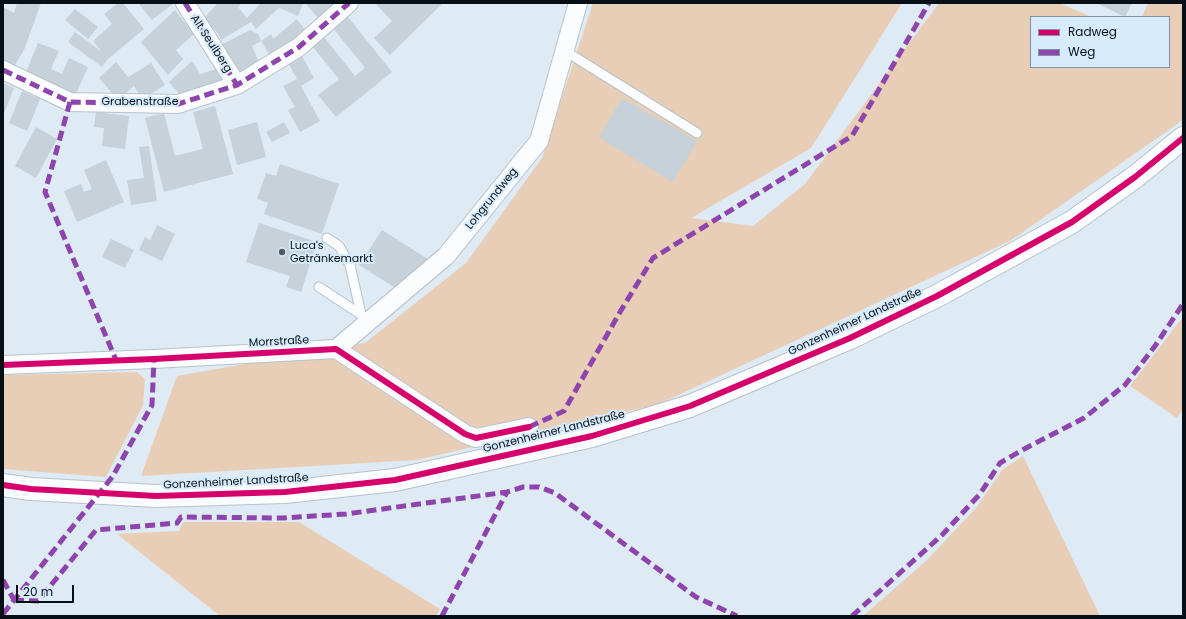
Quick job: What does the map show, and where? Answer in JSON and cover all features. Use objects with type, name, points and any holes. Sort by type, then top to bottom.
[{"type":"street","name":"Alt Seulberg","points":[[185,3],[238,85]]},
{"type":"street","name":"Grabenstraße","points":[[3,70],[70,102],[178,104],[238,85],[299,47],[349,3]]},
{"type":"street","name":"Lohgrundweg","points":[[336,349],[365,318],[446,256],[539,141],[566,52],[578,3]]},
{"type":"street","name":"Gonzenheimer Landstraße","points":[[3,485],[31,489],[156,496],[286,492],[395,480],[592,436],[690,406],[850,338],[937,296],[1072,222],[1135,177],[1183,138]]},
{"type":"street","name":"Morrstraße","points":[[3,365],[154,359],[336,349]]},
{"type":"street","points":[[336,349],[465,434],[476,438],[529,427]]},
{"type":"lane","points":[[566,52],[697,133]]},
{"type":"lane","points":[[327,238],[339,246],[350,265],[365,318]]},
{"type":"lane","points":[[319,287],[365,318]]},
{"type":"shaded area","points":[[593,3],[902,3],[811,148],[691,218],[753,226],[805,184],[939,3],[1059,3],[1090,16],[1030,16],[1030,68],[1170,68],[1170,16],[1142,16],[1148,3],[1183,3],[1183,120],[1010,241],[659,404],[417,460],[141,476],[177,376],[365,343],[466,263],[542,158]]},
{"type":"shaded area","points":[[1183,317],[1183,409],[1177,418],[1130,386]]},
{"type":"shaded area","points":[[137,372],[145,379],[143,405],[106,477],[3,469],[3,375]]},
{"type":"shaded area","points":[[1023,456],[1100,616],[863,616],[926,561],[976,508],[1002,470]]},
{"type":"shaded area","points":[[183,522],[299,522],[440,609],[436,616],[220,616],[117,534],[179,531]]},
{"type":"building","points":[[17,3],[41,3],[24,50],[12,70],[3,64],[3,7],[14,13]]},
{"type":"building","points":[[118,3],[123,3],[144,29],[108,59],[102,67],[68,42],[75,32],[101,51],[93,41],[112,24],[104,14]]},
{"type":"building","points":[[174,3],[152,20],[139,4]]},
{"type":"building","points":[[218,3],[242,3],[238,7],[247,18],[261,3],[303,3],[298,16],[279,8],[256,29],[251,22],[221,40],[217,32],[203,19]]},
{"type":"building","points":[[305,3],[342,3],[321,21]]},
{"type":"building","points":[[375,3],[398,3],[400,5],[402,3],[443,3],[390,55],[374,38],[392,21]]},
{"type":"building","points":[[1096,3],[1132,3],[1126,16]]},
{"type":"building","points":[[75,9],[98,27],[88,39],[65,20]]},
{"type":"building","points":[[175,10],[194,34],[176,50],[183,59],[168,75],[141,42]]},
{"type":"building","points":[[348,17],[392,72],[336,117],[318,95],[339,79],[312,46],[324,37],[355,76],[365,68],[333,28]]},
{"type":"building","points":[[297,19],[306,31],[270,56],[261,41],[271,34],[273,39]]},
{"type":"building","points":[[250,30],[258,34],[261,41],[252,46],[261,67],[237,79],[221,45]]},
{"type":"building","points":[[38,43],[59,51],[51,69],[62,74],[69,58],[88,67],[75,96],[24,77]]},
{"type":"building","points":[[301,54],[314,78],[301,86],[320,121],[300,132],[288,110],[295,107],[283,86],[297,79],[287,61]]},
{"type":"building","points":[[192,61],[200,74],[220,68],[224,85],[182,97],[169,82]]},
{"type":"building","points":[[116,62],[128,77],[151,63],[165,85],[142,99],[134,86],[118,100],[99,78]]},
{"type":"building","points":[[3,83],[14,88],[3,116]]},
{"type":"building","points":[[22,91],[40,99],[27,131],[9,123]]},
{"type":"building","points":[[622,98],[697,141],[673,182],[599,138]]},
{"type":"building","points":[[215,106],[233,174],[164,192],[145,118],[164,113],[175,156],[203,149],[193,112]]},
{"type":"building","points":[[96,112],[129,116],[125,149],[102,146],[104,128],[94,127]]},
{"type":"building","points":[[257,122],[266,157],[237,165],[228,130]]},
{"type":"building","points":[[284,122],[290,133],[272,142],[266,132]]},
{"type":"building","points":[[36,127],[57,139],[36,178],[15,166]]},
{"type":"building","points":[[149,146],[157,201],[131,205],[127,180],[144,178],[139,147]]},
{"type":"building","points":[[106,160],[124,202],[77,222],[64,191],[81,184],[84,192],[92,189],[84,170]]},
{"type":"building","points":[[280,164],[339,184],[322,234],[264,214],[268,203],[257,199],[266,173],[276,176]]},
{"type":"building","name":"Luca's Getränkemarkt","points":[[259,223],[317,242],[301,292],[286,287],[290,276],[246,262]]},
{"type":"building","points":[[157,225],[175,234],[162,261],[139,250],[145,237],[150,240]]},
{"type":"building","points":[[382,230],[431,261],[397,289],[359,265]]},
{"type":"building","points":[[111,239],[134,250],[125,268],[102,257]]},
{"type":"marked path","points":[[185,3],[237,85]]},
{"type":"marked path","points":[[3,70],[70,102],[178,104],[237,85],[299,47],[349,3]]},
{"type":"marked path","points":[[529,427],[564,411],[620,312],[653,258],[852,136],[929,3]]},
{"type":"marked path","points":[[70,102],[45,192],[116,360]]},
{"type":"marked path","points":[[852,616],[942,535],[980,494],[1000,463],[1084,418],[1125,385],[1155,346],[1183,304]]},
{"type":"marked path","points":[[3,614],[113,476],[152,405],[154,359]]},
{"type":"marked path","points":[[14,600],[38,601],[96,530],[177,523],[181,517],[283,518],[346,514],[507,492],[523,487],[539,487],[555,493],[696,597],[737,616]]},
{"type":"marked path","points":[[442,616],[507,492]]},
{"type":"marked path","points":[[3,580],[14,600]]},
{"type":"cycle path","points":[[3,485],[31,489],[156,496],[285,492],[395,480],[592,436],[690,406],[850,338],[937,296],[1072,222],[1135,177],[1183,138]]},
{"type":"cycle path","points":[[3,365],[154,359],[336,349],[465,434],[476,438],[529,427]]},
{"type":"place","name":"Luca's Getränkemarkt","points":[[282,252]]}]
